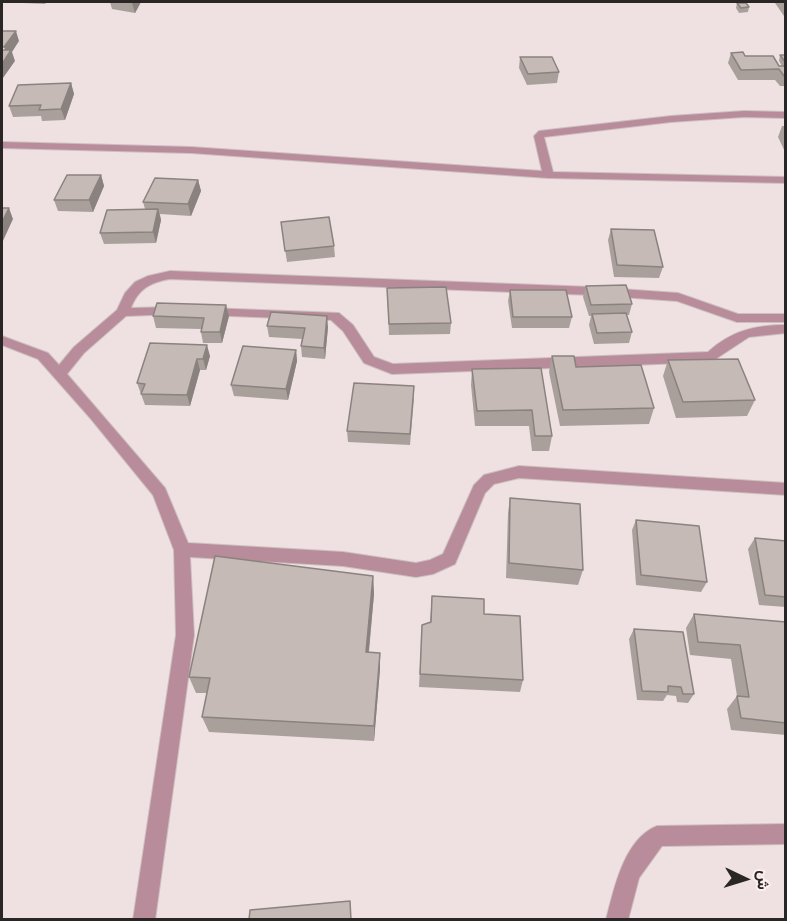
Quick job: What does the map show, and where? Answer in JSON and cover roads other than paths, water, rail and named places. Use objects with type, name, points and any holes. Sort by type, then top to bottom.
[{"type":"street","points":[[548,175],[539,144],[539,136],[543,133],[671,119],[744,114],[786,115]]},
{"type":"street","points":[[2,145],[191,150],[548,175],[786,180]]},
{"type":"street","points":[[60,374],[80,350],[123,312],[129,294],[152,278],[170,275],[646,294],[678,297],[737,318],[786,318]]},
{"type":"street","points":[[123,312],[334,316],[348,328],[369,360],[392,369],[711,357],[732,338],[743,332],[786,329]]},
{"type":"street","points":[[2,340],[43,356],[60,374],[160,492],[182,550],[185,635],[144,920]]},
{"type":"street","points":[[182,550],[343,559],[416,570],[433,567],[448,559],[468,511],[480,489],[489,479],[519,472],[786,489]]},
{"type":"street","points":[[617,920],[626,883],[638,855],[657,836],[786,834]]}]
